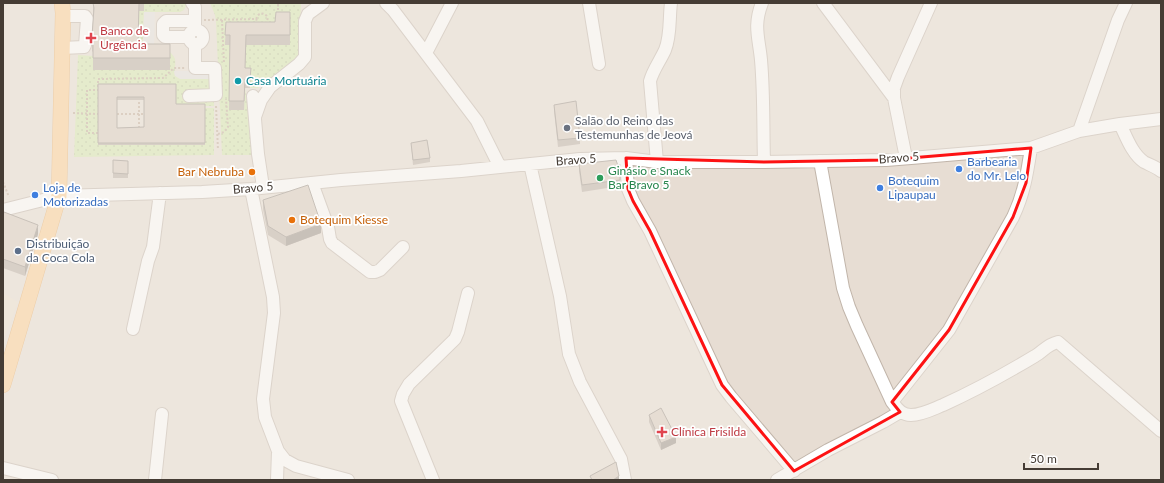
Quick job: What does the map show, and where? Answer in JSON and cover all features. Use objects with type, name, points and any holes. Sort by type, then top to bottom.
[{"type":"main road","points":[[3,386],[60,196],[63,9]]},
{"type":"street","points":[[189,96],[216,95],[215,68],[195,68],[195,7],[192,3]]},
{"type":"street","points":[[255,117],[261,100],[270,88],[299,64],[305,57],[305,21],[308,14],[323,3]]},
{"type":"street","points":[[386,3],[394,10],[476,121],[500,167]]},
{"type":"street","points":[[426,53],[452,3]]},
{"type":"street","points":[[589,3],[599,64]]},
{"type":"street","points":[[657,162],[650,81],[668,42],[671,3]]},
{"type":"street","points":[[762,3],[757,27],[761,60],[764,162]]},
{"type":"street","points":[[824,3],[894,98]]},
{"type":"street","points":[[906,158],[894,98],[894,88],[931,3]]},
{"type":"street","points":[[1078,131],[1118,20],[1126,3]]},
{"type":"street","points":[[62,48],[84,47],[86,45],[87,19],[85,16],[63,9]]},
{"type":"street","points":[[253,96],[258,154],[257,188],[268,279],[273,297],[274,313],[263,399],[265,417],[278,451],[285,460],[296,466],[348,480]]},
{"type":"street","name":"Bravo 5","points":[[8,209],[60,196],[257,188],[580,159],[626,158],[657,162],[886,160],[1031,148],[1078,131],[1161,119]]},
{"type":"street","points":[[1120,124],[1136,154],[1144,162],[1161,171]]},
{"type":"street","points":[[892,402],[949,330],[1013,217],[1020,203],[1026,183],[1031,148]]},
{"type":"street","points":[[626,158],[628,189],[633,201],[650,231],[722,384],[731,397],[794,471]]},
{"type":"street","points":[[820,161],[843,288],[849,307],[892,402],[900,412],[910,415],[926,412],[954,400],[1010,371],[1037,355],[1050,344],[1058,342],[1161,431]]},
{"type":"street","points":[[530,164],[560,296],[569,354],[580,382],[621,459],[625,480]]},
{"type":"street","points":[[312,182],[332,243],[370,272],[380,270],[403,248]]},
{"type":"street","points":[[133,329],[148,261],[153,247],[160,193]]},
{"type":"street","points":[[433,480],[401,401],[409,384],[455,339],[468,293]]},
{"type":"street","points":[[777,480],[828,450],[900,412]]},
{"type":"street","points":[[155,480],[162,414]]},
{"type":"street","points":[[277,480],[278,451]]},
{"type":"street","points":[[3,468],[52,480]]},
{"type":"path","points":[[278,3],[278,10]]},
{"type":"path","points":[[256,19],[257,15],[260,13],[266,14],[268,19],[263,24],[263,31]]},
{"type":"path","points":[[194,33],[256,19]]},
{"type":"path","points":[[256,19],[258,22],[263,24]]},
{"type":"path","points":[[98,133],[87,133],[87,90],[98,90],[98,78],[163,78],[174,68],[195,68]]},
{"type":"path","points":[[216,95],[218,150]]},
{"type":"path","points":[[139,130],[140,100]]},
{"type":"path","points":[[61,113],[98,114]]},
{"type":"path","points":[[117,114],[144,114]]},
{"type":"path","points":[[3,182],[8,209]]},
{"type":"highlighted area","points":[[1031,148],[1026,183],[1013,217],[949,330],[892,402],[900,412],[794,471],[722,385],[650,231],[633,201],[628,189],[626,158],[764,162],[886,160]]},
{"type":"shaded area","points":[[3,3],[1161,3],[1161,480],[3,480]]},
{"type":"shaded area","points":[[144,12],[155,12],[154,44],[143,43]]},
{"type":"shaded area","points":[[174,71],[212,71],[213,79],[180,79],[175,76]]},
{"type":"shaded area","points":[[3,293],[18,302],[3,340]]},
{"type":"green space","points":[[144,3],[185,3],[186,6],[184,10],[180,12],[144,12],[143,43],[161,44],[171,53],[175,59],[175,76],[213,79],[214,106],[176,106],[175,86],[98,86],[98,121],[103,130],[98,130],[98,145],[205,145],[205,129],[182,121],[205,121],[205,108],[214,108],[214,155],[74,157],[78,55],[93,56],[93,51],[138,35],[139,11],[143,11]]},
{"type":"green space","points":[[210,3],[301,3],[299,56],[258,88],[245,88],[254,155],[222,155],[216,22]]},
{"type":"building","points":[[93,3],[139,3],[138,44],[170,44],[170,58],[93,58]]},
{"type":"building","points":[[276,12],[290,12],[290,35],[246,35],[245,68],[251,68],[250,79],[245,79],[244,101],[229,101],[230,35],[225,35],[226,22],[275,22]]},
{"type":"building","points":[[98,84],[176,84],[176,104],[205,104],[205,143],[98,143]],"holes":[[[117,97],[144,97],[144,127],[117,128]]]},
{"type":"building","name":"Salão do Reino das Testemunhas de Jeová","points":[[576,101],[580,138],[558,140],[554,105]]},
{"type":"building","points":[[427,140],[430,158],[413,160],[411,143]]},
{"type":"building","points":[[113,160],[128,161],[128,174],[113,173]]},
{"type":"building","name":"Ginásio e Snack Bar Bravo 5","points":[[616,160],[620,172],[620,180],[582,185],[579,164]]},
{"type":"building","name":"Botequim Kiesse","points":[[308,185],[321,224],[286,237],[268,226],[263,200]]},
{"type":"building","name":"Distribuição da Coca Cola","points":[[4,212],[38,225],[25,267],[3,259]]},
{"type":"building","name":"Clínica Frisilda","points":[[661,408],[676,437],[661,443],[649,415]]},
{"type":"building","points":[[616,462],[619,476],[613,480],[592,480],[590,476]]},
{"type":"place","name":"Banco de Urgência","points":[[91,38]]},
{"type":"place","name":"Casa Mortuária","points":[[238,81]]},
{"type":"place","name":"Salão do Reino das Testemunhas de Jeová","points":[[567,128]]},
{"type":"place","name":"Barbearia do Mr. Lelo","points":[[959,169]]},
{"type":"place","name":"Bar Nebruba","points":[[252,172]]},
{"type":"place","name":"Ginásio e Snack Bar Bravo 5","points":[[600,178]]},
{"type":"place","name":"Botequim Lipaupau","points":[[880,188]]},
{"type":"place","name":"Loja de Motorizadas","points":[[35,195]]},
{"type":"place","name":"Botequim Kiesse","points":[[292,220]]},
{"type":"place","name":"Distribuição da Coca Cola","points":[[18,251]]},
{"type":"place","name":"Clínica Frisilda","points":[[662,432]]}]
